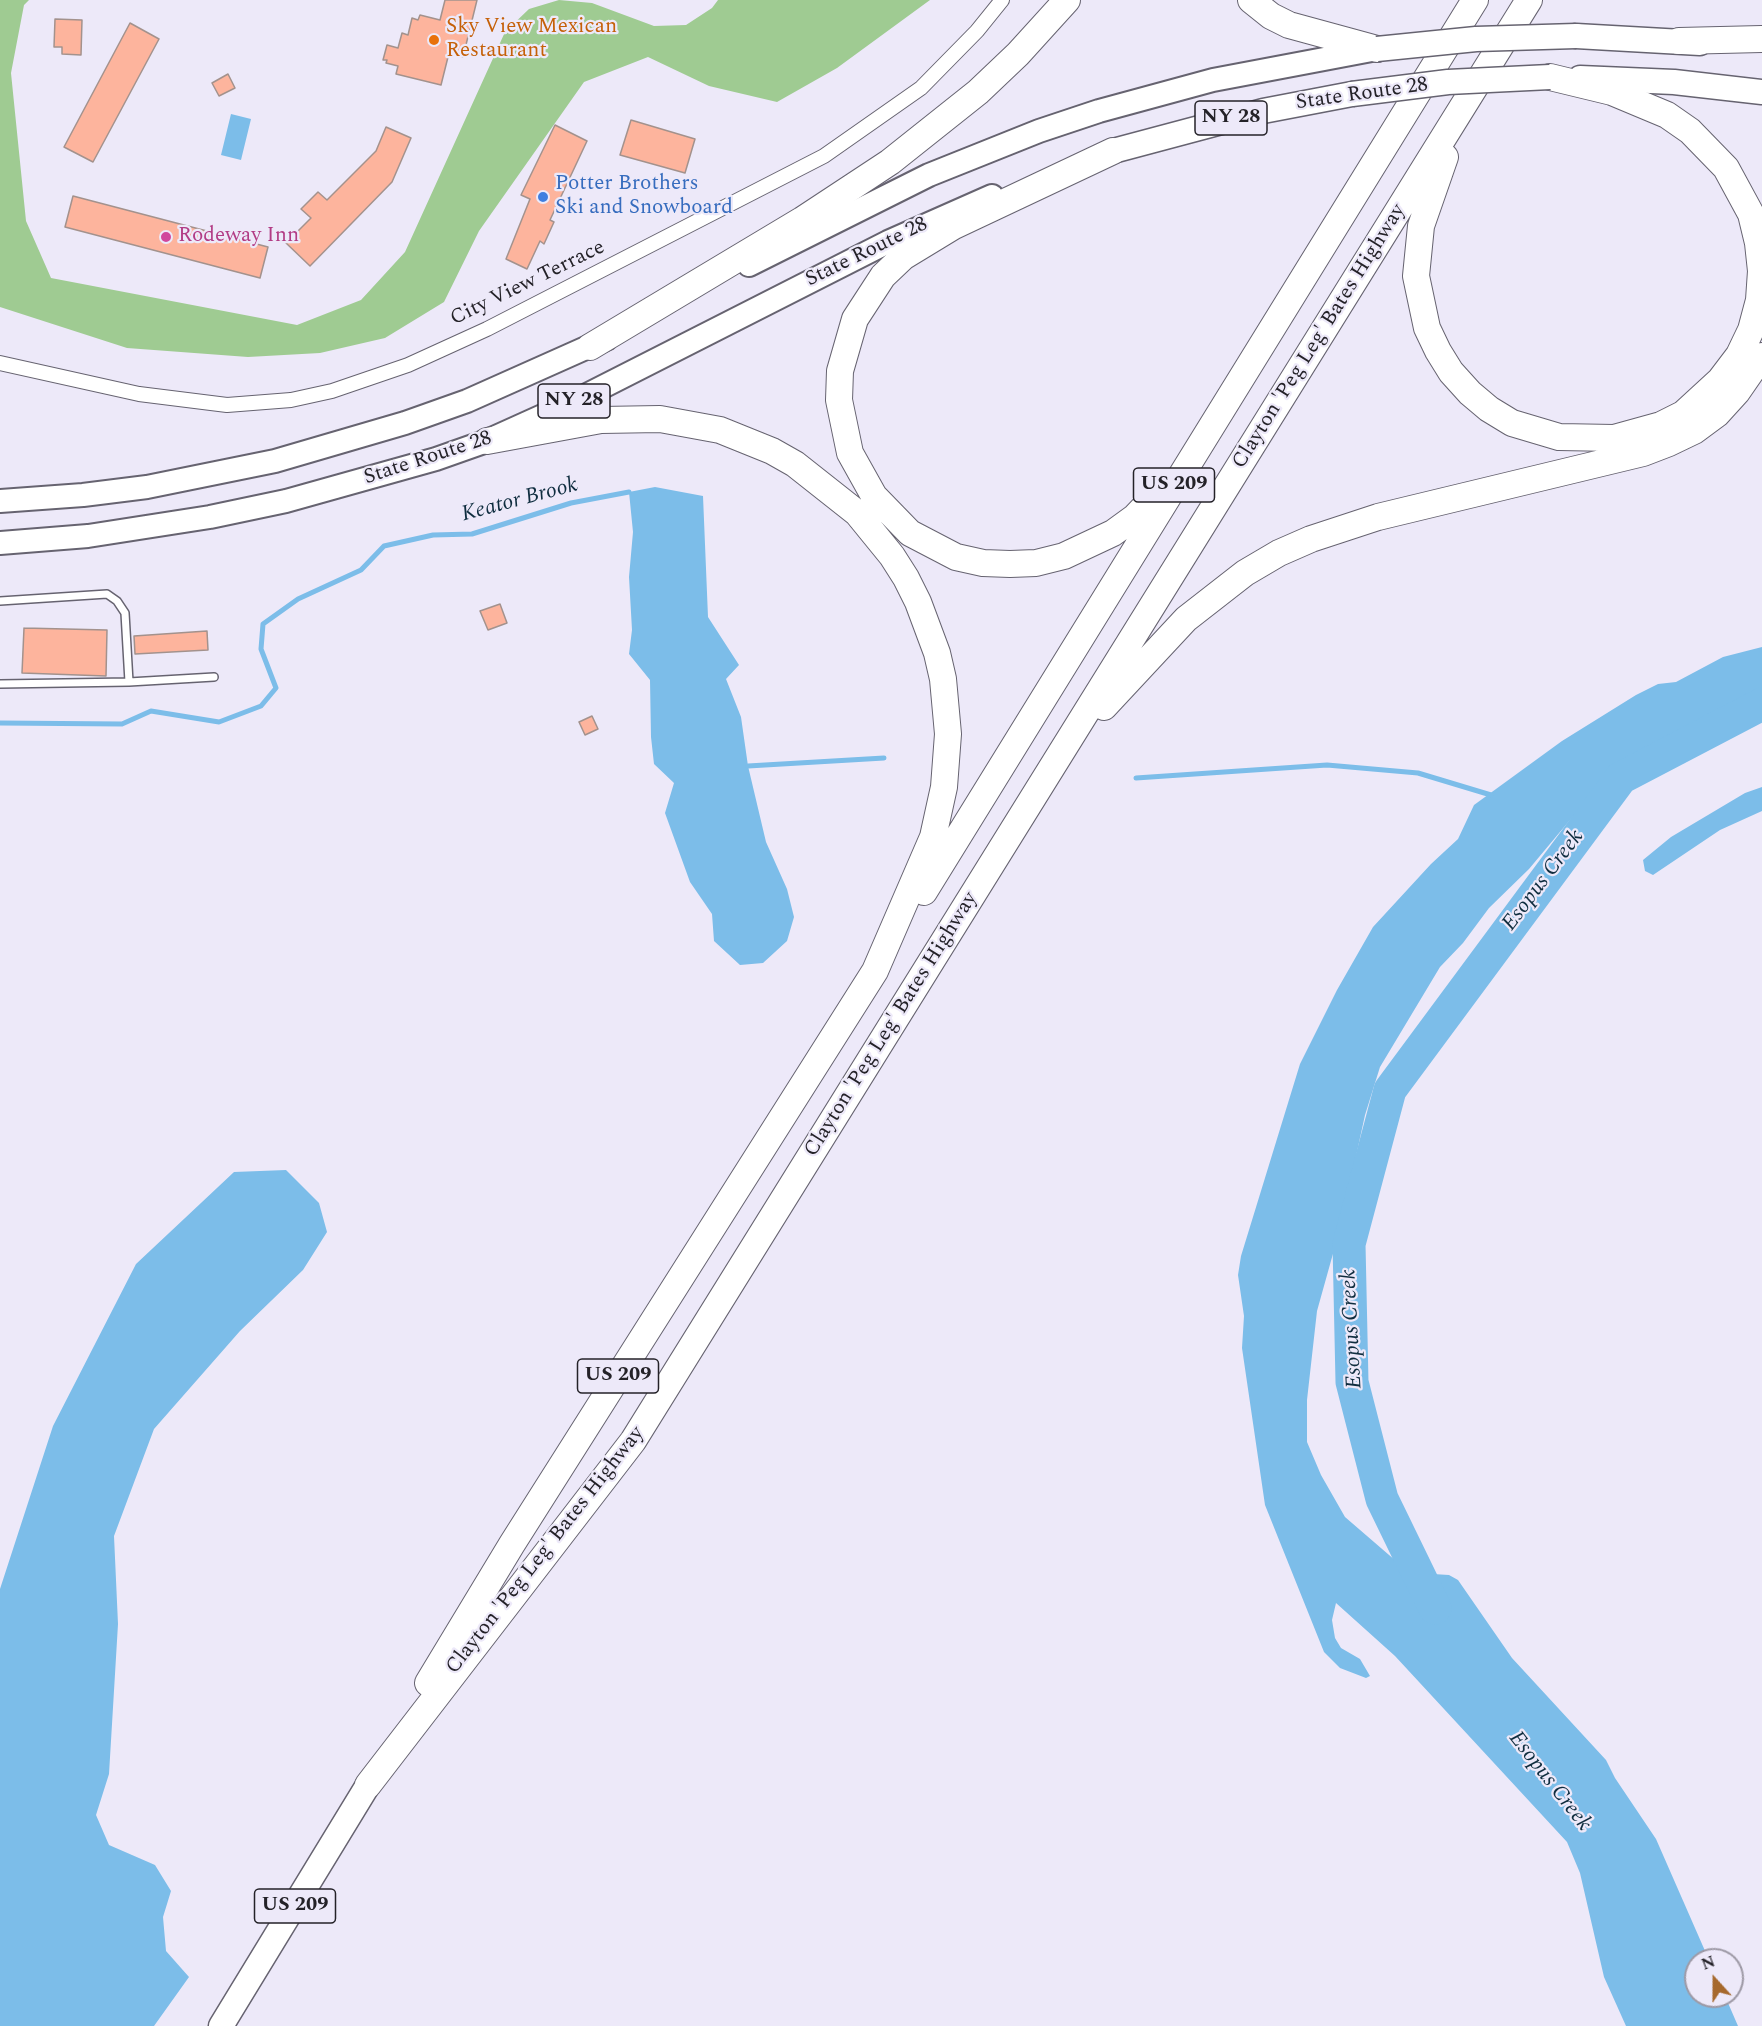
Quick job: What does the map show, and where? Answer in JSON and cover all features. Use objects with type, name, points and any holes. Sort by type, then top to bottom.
[{"type":"highway","points":[[590,347],[802,220],[890,162],[978,92],[1018,54],[1067,0]]},
{"type":"highway","points":[[1251,0],[1271,16],[1289,25],[1377,50]]},
{"type":"highway","name":"Clayton 'Peg Leg' Bates Highway","points":[[221,2026],[368,1785],[633,1441],[1529,0]]},
{"type":"highway","name":"Clayton 'Peg Leg' Bates Highway","points":[[875,972],[1470,6]]},
{"type":"highway","name":"State Route 28","points":[[1377,50],[1476,39],[1576,36],[1679,41],[1762,50]]},
{"type":"highway","points":[[1679,41],[1762,39]]},
{"type":"highway","points":[[1467,100],[1429,200],[1421,226],[1417,252],[1420,303],[1427,328],[1438,351],[1451,372],[1470,393],[1489,409],[1512,423],[1559,438],[1587,440],[1637,433],[1668,422],[1702,399],[1738,355],[1750,330],[1759,300],[1761,271],[1758,243],[1751,214],[1739,187],[1711,149],[1667,115],[1641,102],[1612,92],[1550,77]]},
{"type":"highway","name":"State Route 28","points":[[1113,151],[1234,117],[1352,94],[1448,82],[1550,77],[1674,82],[1762,92]]},
{"type":"highway","points":[[1113,151],[926,241],[882,276],[855,320],[840,371],[839,400],[843,426],[857,468],[874,496],[891,516],[910,533],[931,546],[983,563],[1036,562],[1089,546],[1135,518],[1173,474],[1228,398]]},
{"type":"highway","points":[[1058,758],[1186,619],[1262,563],[1311,539],[1377,517],[1643,453],[1669,443],[1694,431],[1716,414],[1737,392],[1762,356]]},
{"type":"highway","points":[[487,441],[601,420],[632,418],[690,423],[720,430],[772,451],[818,480],[857,513],[892,556],[918,602],[937,653],[945,688],[948,734],[944,787],[933,837],[875,972]]},
{"type":"highway","name":"US 209","points":[[368,1785],[512,1544],[875,972]]},
{"type":"main road","name":"State Route 28","points":[[0,501],[83,495],[147,487],[275,461],[405,423],[468,400],[590,347],[871,202],[985,151],[1099,111],[1159,94],[1264,69],[1377,50]]},
{"type":"main road","name":"State Route 28","points":[[0,543],[88,536],[210,518],[388,475],[487,441],[620,379],[908,232],[1056,170],[1113,151]]},
{"type":"street","name":"City View Terrace","points":[[0,363],[139,394],[227,405],[291,400],[332,391],[399,368],[488,329],[824,156],[921,88],[950,61],[1002,0]]},
{"type":"lane","points":[[0,601],[107,594],[117,601],[125,613],[129,682]]},
{"type":"lane","points":[[0,684],[129,682],[214,677]]},
{"type":"green space","points":[[0,0],[29,0],[24,5],[11,73],[26,221],[51,278],[297,325],[361,300],[405,252],[505,32],[529,9],[559,0],[592,3],[654,26],[686,25],[712,8],[718,0],[930,0],[837,68],[777,102],[709,86],[648,57],[584,82],[479,231],[444,302],[385,338],[320,353],[248,357],[127,348],[0,307]]},
{"type":"water","points":[[231,114],[251,119],[241,160],[221,155]]},
{"type":"water","points":[[655,487],[703,496],[708,617],[739,665],[726,679],[741,717],[748,766],[766,842],[787,889],[794,917],[787,941],[763,963],[740,965],[714,941],[712,914],[690,882],[665,813],[674,783],[654,764],[650,680],[629,654],[632,630],[629,577],[633,532],[629,492]]},
{"type":"water","points":[[1762,647],[1762,708],[1679,741],[1575,814],[1529,869],[1489,908],[1463,943],[1440,967],[1380,1067],[1365,1115],[1341,1225],[1317,1311],[1307,1400],[1307,1442],[1321,1475],[1345,1517],[1396,1561],[1433,1574],[1449,1575],[1458,1580],[1512,1658],[1606,1760],[1615,1778],[1656,1839],[1704,1948],[1684,1948],[1684,2008],[1730,2008],[1738,2026],[1626,2026],[1604,1977],[1580,1873],[1567,1842],[1395,1656],[1336,1603],[1332,1620],[1335,1638],[1341,1648],[1360,1659],[1370,1676],[1366,1678],[1340,1668],[1324,1652],[1265,1505],[1242,1348],[1244,1316],[1238,1275],[1241,1256],[1300,1064],[1337,990],[1373,927],[1431,864],[1458,839],[1474,805],[1562,741],[1636,695],[1658,684],[1676,682],[1723,657]]},
{"type":"water","points":[[1762,787],[1762,811],[1720,830],[1653,875],[1645,871],[1643,860],[1671,837],[1745,793]]},
{"type":"water","points":[[286,1170],[319,1203],[327,1232],[303,1270],[240,1331],[154,1429],[114,1536],[118,1624],[109,1774],[96,1815],[109,1845],[155,1865],[171,1891],[163,1917],[166,1951],[189,1977],[154,2026],[0,2026],[0,1589],[53,1426],[136,1264],[234,1172]]},
{"type":"building","name":"Sky View Mexican Restaurant","points":[[445,0],[477,0],[463,57],[449,53],[441,85],[396,74],[398,66],[383,60],[387,45],[398,48],[402,33],[408,35],[412,18],[418,20],[420,15],[440,20]]},
{"type":"building","points":[[55,19],[82,20],[81,55],[62,54],[62,47],[54,47]]},
{"type":"building","points":[[130,23],[159,39],[93,162],[64,147]]},
{"type":"building","points":[[228,74],[235,88],[219,96],[212,83]]},
{"type":"building","points":[[631,120],[695,139],[685,173],[620,155]]},
{"type":"building","name":"Potter Brothers Ski and Snowboard","points":[[555,125],[587,141],[550,220],[554,222],[544,244],[540,241],[527,269],[506,259],[530,199],[521,195]]},
{"type":"building","name":"Rodeway Inn","points":[[386,127],[411,138],[392,182],[310,266],[286,243],[311,218],[301,209],[318,192],[327,200],[376,151]]},
{"type":"building","name":"Rodeway Inn","points":[[73,196],[268,247],[260,278],[65,227]]},
{"type":"building","points":[[500,604],[507,623],[488,630],[480,611]]},
{"type":"building","points":[[24,628],[107,630],[106,676],[22,673]]},
{"type":"building","points":[[207,631],[208,650],[135,654],[134,636]]},
{"type":"building","points":[[592,716],[598,729],[585,735],[579,722]]},
{"type":"waterway","name":"Keator Brook","points":[[0,723],[122,724],[151,711],[219,722],[261,706],[276,688],[261,649],[263,624],[298,599],[361,570],[384,546],[433,535],[472,534],[571,503],[629,492]]},
{"type":"waterway","name":"Esopus Creek","points":[[1435,1608],[1382,1499],[1352,1382],[1349,1244],[1390,1090],[1621,778],[1762,704]]},
{"type":"waterway","points":[[748,766],[884,758]]},
{"type":"waterway","points":[[1136,778],[1327,765],[1418,773],[1491,795]]},
{"type":"place","name":"Sky View Mexican Restaurant","points":[[434,40]]},
{"type":"place","name":"Potter Brothers Ski and Snowboard","points":[[543,197]]},
{"type":"place","name":"Rodeway Inn","points":[[166,237]]}]
